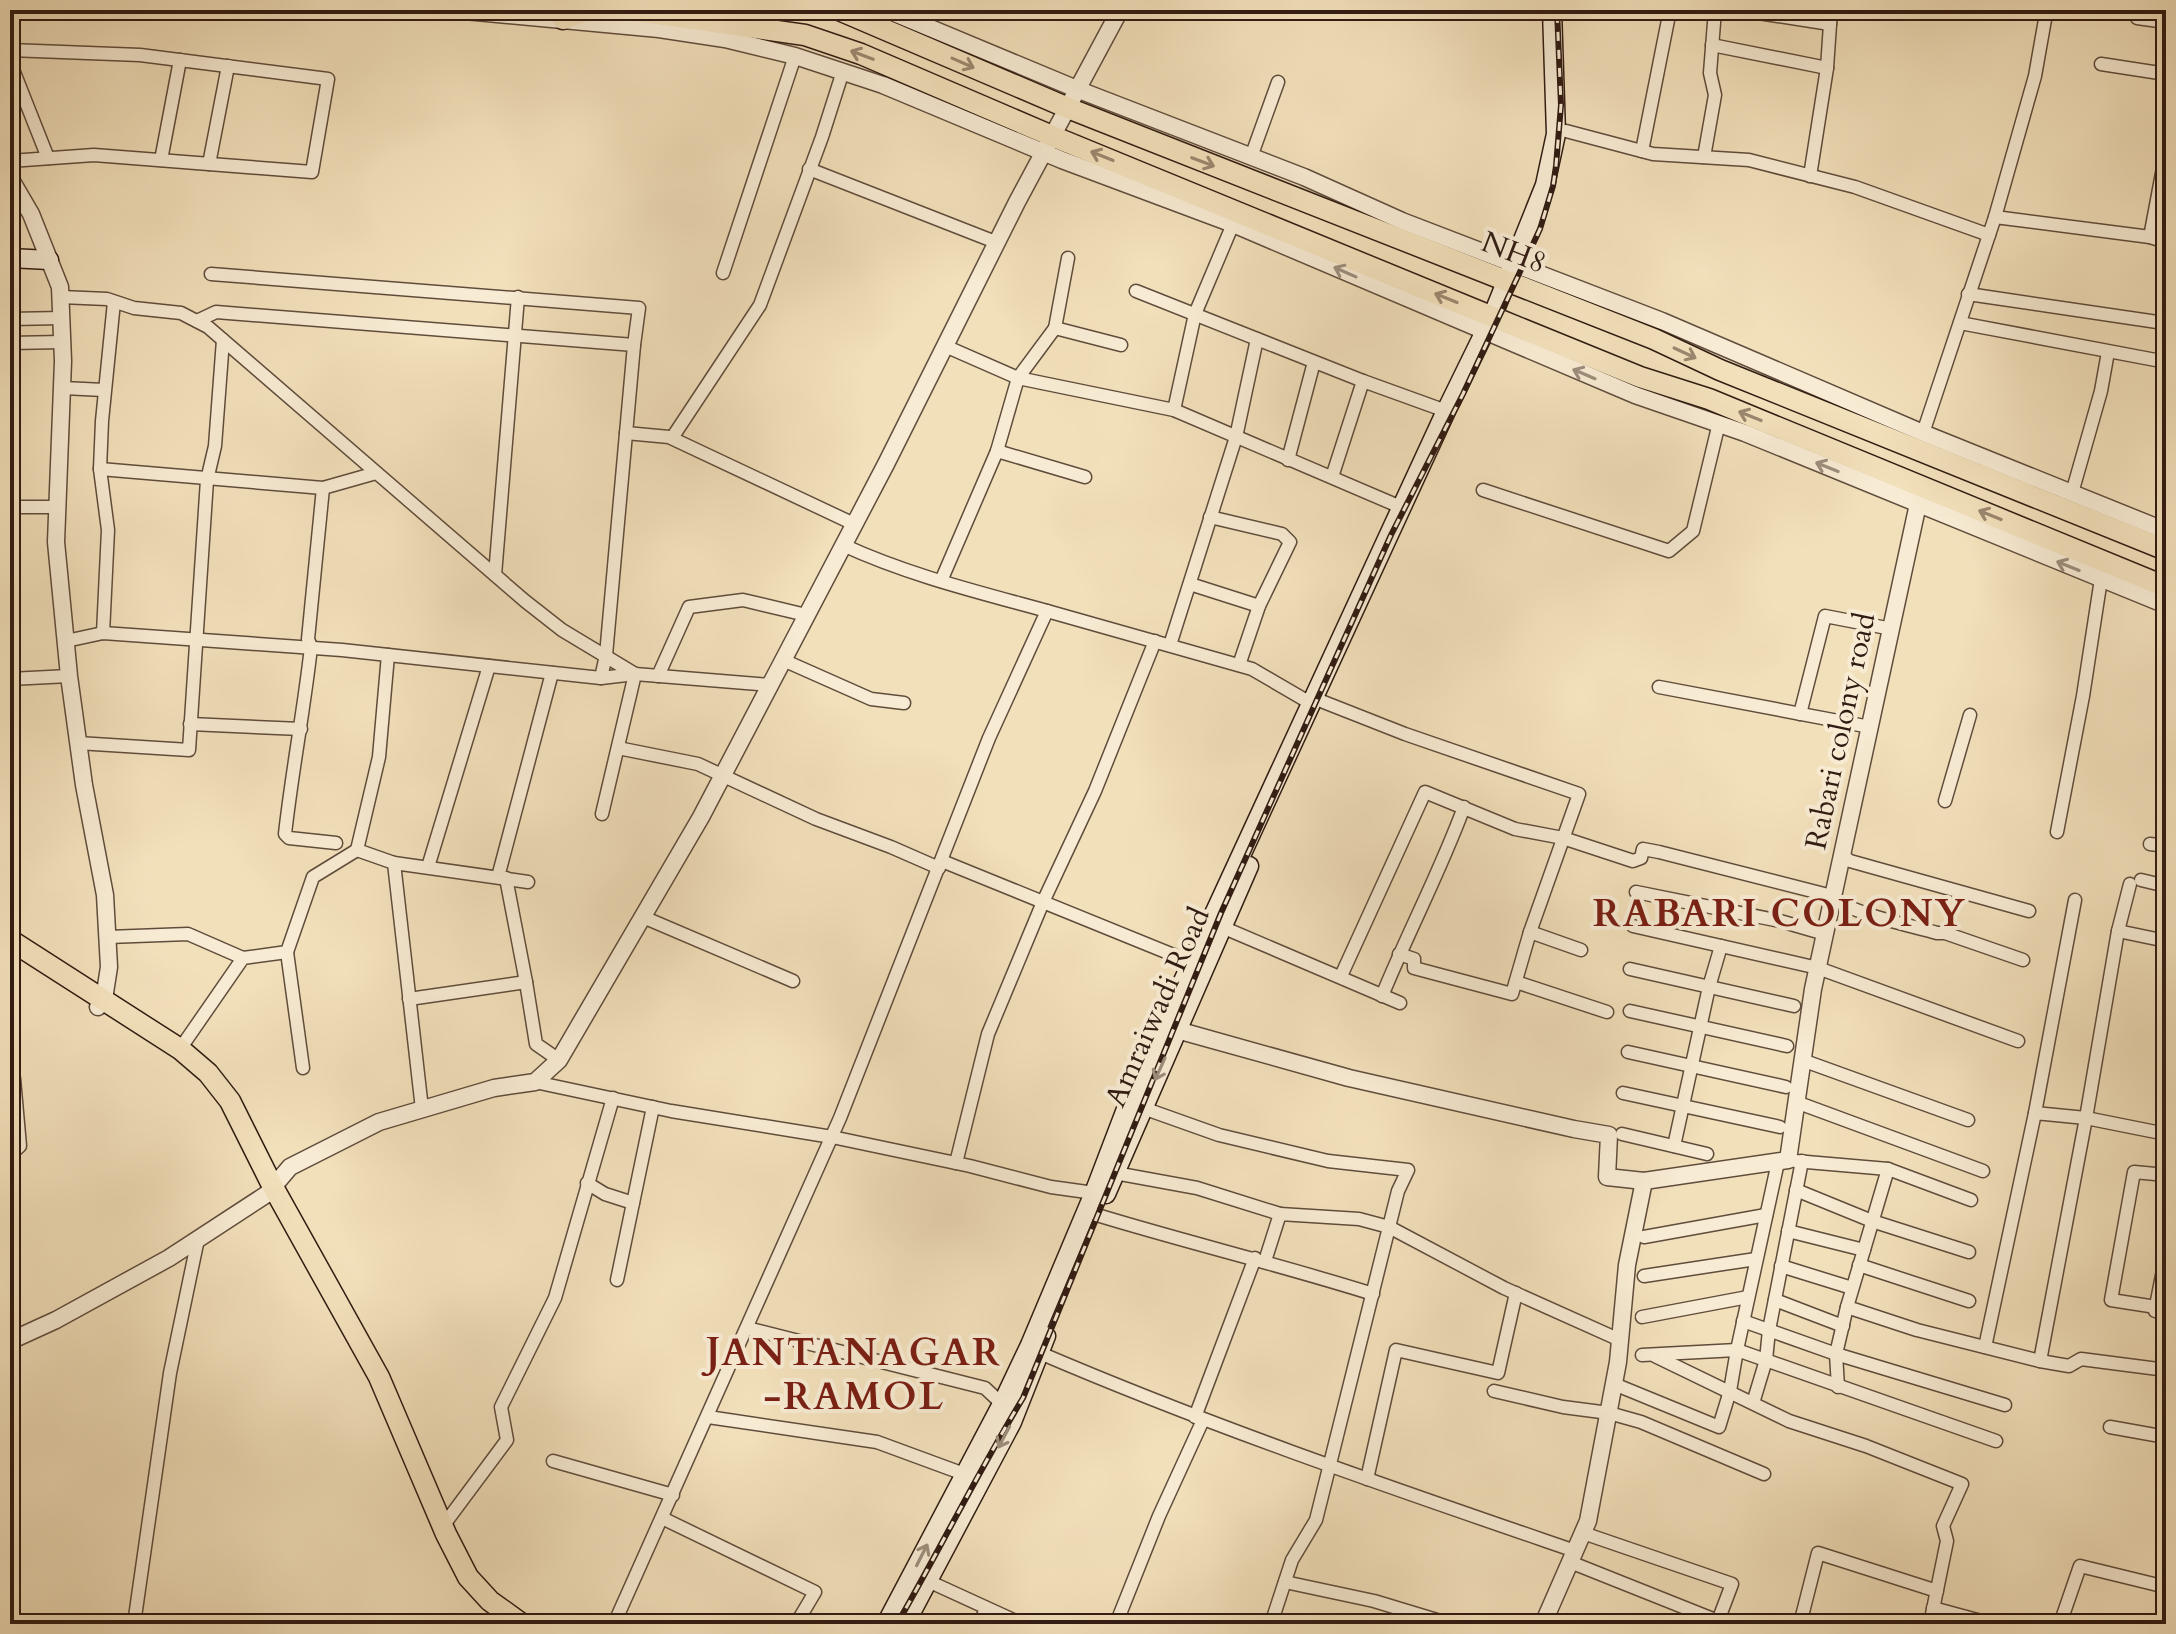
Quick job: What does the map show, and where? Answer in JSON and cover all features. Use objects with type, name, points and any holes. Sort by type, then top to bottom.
[{"type":"main road","points":[[563,19],[588,10]]},
{"type":"main road","points":[[629,10],[805,35],[861,54],[1048,144],[1498,327],[1709,399],[2166,587]]},
{"type":"main road","name":"NH8","points":[[839,10],[1068,108],[1515,274],[1720,370],[2166,550]]},
{"type":"main road","points":[[886,1624],[1002,1404],[1094,1193],[1136,1083],[1198,964],[1403,508],[1498,327],[1545,185],[1556,134],[1552,10]]},
{"type":"main road","points":[[1515,274],[1553,187],[1566,131],[1562,10]]},
{"type":"main road","points":[[10,258],[49,260]]},
{"type":"main road","name":"Amraiwadi Road","points":[[905,1624],[1012,1422],[1177,1030],[1198,964],[1222,927],[1317,702],[1423,493],[1452,411]]},
{"type":"main road","points":[[10,940],[175,1056],[202,1079],[223,1106],[371,1381],[438,1538],[461,1582],[485,1608],[506,1624]]},
{"type":"main road","points":[[10,953],[180,1049],[208,1073],[230,1101],[269,1189],[379,1377],[468,1577],[490,1601],[522,1624]]},
{"type":"street","points":[[454,10],[659,29],[717,38],[843,71],[1048,144],[1233,224],[1498,327],[1635,395],[1719,423],[2166,605]]},
{"type":"street","points":[[887,10],[1251,157],[1402,221],[1515,274],[1662,321],[1923,433],[2166,531]]},
{"type":"street","points":[[535,1082],[559,1060],[723,775],[1120,10]]},
{"type":"street","points":[[1642,151],[1670,10]]},
{"type":"street","points":[[1704,157],[1715,95],[1710,73],[1715,10]]},
{"type":"street","points":[[1739,10],[1830,24]]},
{"type":"street","points":[[1810,176],[1827,68],[1831,10]]},
{"type":"street","points":[[1923,433],[1995,217],[2035,76],[2046,14],[2027,10]]},
{"type":"street","points":[[2139,10],[2137,18],[2166,22]]},
{"type":"street","points":[[1712,45],[1827,68]]},
{"type":"street","points":[[10,50],[140,55],[328,79],[312,172],[94,155],[10,161]]},
{"type":"street","points":[[723,273],[795,56]]},
{"type":"street","points":[[161,160],[180,60]]},
{"type":"street","points":[[10,62],[48,158]]},
{"type":"street","points":[[2101,64],[2166,74]]},
{"type":"street","points":[[209,164],[228,66]]},
{"type":"street","points":[[672,438],[760,305],[843,71]]},
{"type":"street","points":[[1251,157],[1278,82]]},
{"type":"street","points":[[1566,131],[1653,154],[1749,160],[1855,187],[1989,235]]},
{"type":"street","points":[[2150,237],[2166,152]]},
{"type":"street","points":[[809,169],[998,243]]},
{"type":"street","points":[[10,178],[31,214],[60,287],[63,388],[56,542],[78,743],[105,895],[109,967],[101,1003]]},
{"type":"street","points":[[1995,217],[2150,237],[2166,242]]},
{"type":"street","points":[[1174,410],[1195,314],[1233,224]]},
{"type":"street","points":[[941,581],[997,451],[1018,378],[1055,328],[1068,258]]},
{"type":"street","points":[[211,274],[639,308],[606,655],[601,678]]},
{"type":"street","points":[[1136,291],[1363,381],[1452,411]]},
{"type":"street","points":[[1968,294],[2164,323]]},
{"type":"street","points":[[61,297],[181,313],[197,321],[562,630],[635,674]]},
{"type":"street","points":[[495,575],[518,297]]},
{"type":"street","points":[[103,633],[108,530],[100,469],[104,390],[114,302]]},
{"type":"street","points":[[197,321],[216,312],[634,345]]},
{"type":"street","points":[[10,319],[62,318]]},
{"type":"street","points":[[1960,323],[2161,361]]},
{"type":"street","points":[[1055,328],[1121,345]]},
{"type":"street","points":[[1170,645],[1236,437],[1257,339]]},
{"type":"street","points":[[78,743],[189,750],[207,480],[215,446],[223,340]]},
{"type":"street","points":[[10,343],[62,342]]},
{"type":"street","points":[[945,346],[1018,378],[1174,410],[1403,508]]},
{"type":"street","points":[[2072,493],[2101,391],[2108,352]]},
{"type":"street","points":[[1288,460],[1314,362]]},
{"type":"street","points":[[1332,477],[1363,381]]},
{"type":"street","points":[[63,388],[104,390]]},
{"type":"street","points":[[1483,490],[1669,551],[1693,531],[1719,423]]},
{"type":"street","points":[[626,433],[672,438],[854,524]]},
{"type":"street","points":[[997,451],[1085,477]]},
{"type":"street","points":[[100,469],[323,488],[376,473]]},
{"type":"street","points":[[323,488],[308,639],[311,647],[301,729],[295,747],[286,837],[336,843]]},
{"type":"street","name":"Rabari colony road","points":[[1789,1161],[1802,1060],[1832,896],[1918,504]]},
{"type":"street","points":[[10,537],[12,507],[58,507]]},
{"type":"street","points":[[1210,517],[1288,537],[1288,549],[1259,606],[1239,665]]},
{"type":"street","points":[[843,545],[941,581],[1252,669],[1317,702],[1579,794],[1530,932],[1512,994],[1414,968],[1414,959],[1399,954]]},
{"type":"street","points":[[2057,832],[2101,579]]},
{"type":"street","points":[[1190,584],[1259,606]]},
{"type":"street","points":[[658,676],[689,607],[743,600],[806,615]]},
{"type":"street","points":[[614,1624],[832,1137],[989,738],[1047,611]]},
{"type":"street","points":[[1800,714],[1825,616],[1892,629]]},
{"type":"street","points":[[66,641],[103,633],[311,647],[601,678],[635,674],[770,685]]},
{"type":"street","points":[[956,1163],[988,1034],[1043,902],[1095,791],[1155,641]]},
{"type":"street","points":[[303,1068],[287,952],[313,877],[357,850],[379,757],[388,655]]},
{"type":"street","points":[[783,660],[871,699],[904,703]]},
{"type":"street","points":[[428,867],[489,666]]},
{"type":"street","points":[[552,673],[502,878],[526,982],[536,1044],[559,1060]]},
{"type":"street","points":[[602,814],[635,674]]},
{"type":"street","points":[[10,679],[69,676]]},
{"type":"street","points":[[1659,687],[1870,727]]},
{"type":"street","points":[[1945,801],[1970,715]]},
{"type":"street","points":[[190,724],[301,729]]},
{"type":"street","points":[[618,748],[698,764],[816,819],[1043,902],[1198,964]]},
{"type":"street","points":[[1341,976],[1425,792],[1515,829],[1563,838],[1633,861],[1641,858],[1643,849],[1659,852],[1832,896],[1839,903],[1945,933],[2023,960]]},
{"type":"street","points":[[1382,996],[1446,856],[1464,807]]},
{"type":"street","points":[[2150,844],[2166,846]]},
{"type":"street","points":[[357,850],[394,863],[528,882]]},
{"type":"street","points":[[1842,855],[1850,861],[2029,911]]},
{"type":"street","points":[[394,863],[422,1109]]},
{"type":"street","points":[[2040,1361],[2118,931],[2136,882],[2166,886]]},
{"type":"street","points":[[1636,892],[1780,921],[1825,934]]},
{"type":"street","points":[[1985,1347],[2035,1113],[2075,900]]},
{"type":"street","points":[[643,917],[793,981]]},
{"type":"street","points":[[1633,926],[1818,968],[2018,1041]]},
{"type":"street","points":[[1222,927],[1400,1003]]},
{"type":"street","points":[[2118,931],[2166,941]]},
{"type":"street","points":[[1530,932],[1581,950]]},
{"type":"street","points":[[108,937],[188,934],[243,958],[287,952]]},
{"type":"street","points":[[1674,1146],[1721,946]]},
{"type":"street","points":[[180,1049],[243,958]]},
{"type":"street","points":[[1630,969],[1794,1006]]},
{"type":"street","points":[[409,999],[526,982]]},
{"type":"street","points":[[1516,982],[1607,1012]]},
{"type":"street","points":[[1630,1011],[1787,1046]]},
{"type":"street","points":[[1177,1030],[1349,1078],[1609,1135],[1607,1177],[1644,1181],[1789,1161],[1888,1169],[1971,1200]]},
{"type":"street","points":[[1628,1052],[1786,1087]]},
{"type":"street","points":[[1802,1060],[1968,1120]]},
{"type":"street","points":[[10,1155],[20,1146],[14,1079]]},
{"type":"street","points":[[10,1341],[169,1258],[269,1189],[290,1167],[379,1122],[494,1088],[535,1082],[653,1107],[832,1137],[1051,1187],[1094,1193]]},
{"type":"street","points":[[1623,1093],[1780,1127]]},
{"type":"street","points":[[443,1526],[507,1440],[501,1407],[555,1298],[613,1098]]},
{"type":"street","points":[[1796,1102],[1983,1171]]},
{"type":"street","points":[[617,1280],[653,1107]]},
{"type":"street","points":[[1143,1108],[1219,1135],[1328,1161],[1408,1170],[1398,1191],[1316,1520],[1292,1560],[1271,1624]]},
{"type":"street","points":[[2035,1113],[2086,1118],[2166,1134]]},
{"type":"street","points":[[1622,1134],[1707,1154]]},
{"type":"street","points":[[1753,1403],[1766,1360],[1796,1190],[1789,1161]]},
{"type":"street","points":[[1614,1384],[1719,1427],[1730,1391],[1766,1215],[1789,1161]]},
{"type":"street","points":[[1838,1387],[1836,1354],[1852,1288],[1888,1169]]},
{"type":"street","points":[[2166,1175],[2134,1172],[2111,1300],[2156,1311],[2166,1255]]},
{"type":"street","points":[[1115,1173],[1197,1188],[1280,1214],[1359,1219],[1389,1227],[1516,1293],[1620,1340]]},
{"type":"street","points":[[1543,1624],[1588,1521],[1614,1384],[1627,1265],[1644,1181]]},
{"type":"street","points":[[587,1183],[605,1194],[633,1203]]},
{"type":"street","points":[[1796,1190],[1872,1221],[1969,1252]]},
{"type":"street","points":[[1116,1624],[1280,1214]]},
{"type":"street","points":[[1097,1215],[1191,1243],[1260,1259],[1373,1294]]},
{"type":"street","points":[[1644,1237],[1766,1215]]},
{"type":"street","points":[[1788,1231],[1864,1250]]},
{"type":"street","points":[[134,1624],[170,1373],[198,1239]]},
{"type":"street","points":[[1644,1276],[1756,1259]]},
{"type":"street","points":[[1859,1265],[1969,1301]]},
{"type":"street","points":[[1781,1266],[1852,1288]]},
{"type":"street","points":[[1367,1479],[1396,1350],[1498,1373],[1516,1293]]},
{"type":"street","points":[[1642,1317],[1748,1297]]},
{"type":"street","points":[[1775,1300],[1843,1326]]},
{"type":"street","points":[[1847,1307],[1917,1330],[2040,1361],[2069,1366],[2081,1359],[2166,1370]]},
{"type":"street","points":[[1743,1321],[1836,1354],[2005,1405]]},
{"type":"street","points":[[747,1328],[985,1388],[1002,1404]]},
{"type":"street","points":[[1930,1624],[1947,1541],[1943,1526],[1962,1484],[1866,1446],[1789,1421],[1648,1355],[1737,1350],[1996,1441]]},
{"type":"street","points":[[1040,1353],[1199,1418],[1572,1556],[1718,1622],[1732,1584],[1583,1533]]},
{"type":"street","points":[[1494,1391],[1641,1422],[1764,1474]]},
{"type":"street","points":[[708,1417],[877,1442],[964,1474]]},
{"type":"street","points":[[2110,1427],[2166,1437]]},
{"type":"street","points":[[553,1461],[673,1495]]},
{"type":"street","points":[[662,1518],[815,1592],[796,1624]]},
{"type":"street","points":[[1800,1624],[1818,1553],[1937,1591]]},
{"type":"street","points":[[2060,1624],[2080,1566],[2166,1587]]},
{"type":"street","points":[[928,1581],[1022,1624]]},
{"type":"street","points":[[1285,1582],[1374,1601],[1450,1624]]},
{"type":"street","points":[[980,1624],[986,1608]]},
{"type":"street","points":[[1933,1608],[1992,1624]]},
{"type":"railway","points":[[897,1624],[1023,1398],[1221,913],[1391,535],[1463,394],[1540,229],[1553,186],[1561,105],[1557,10]]},
{"type":"district","name":"RABARI COLONY","points":[[1780,913]]},
{"type":"district","name":"JANTANAGAR -RAMOL","points":[[854,1374]]}]
